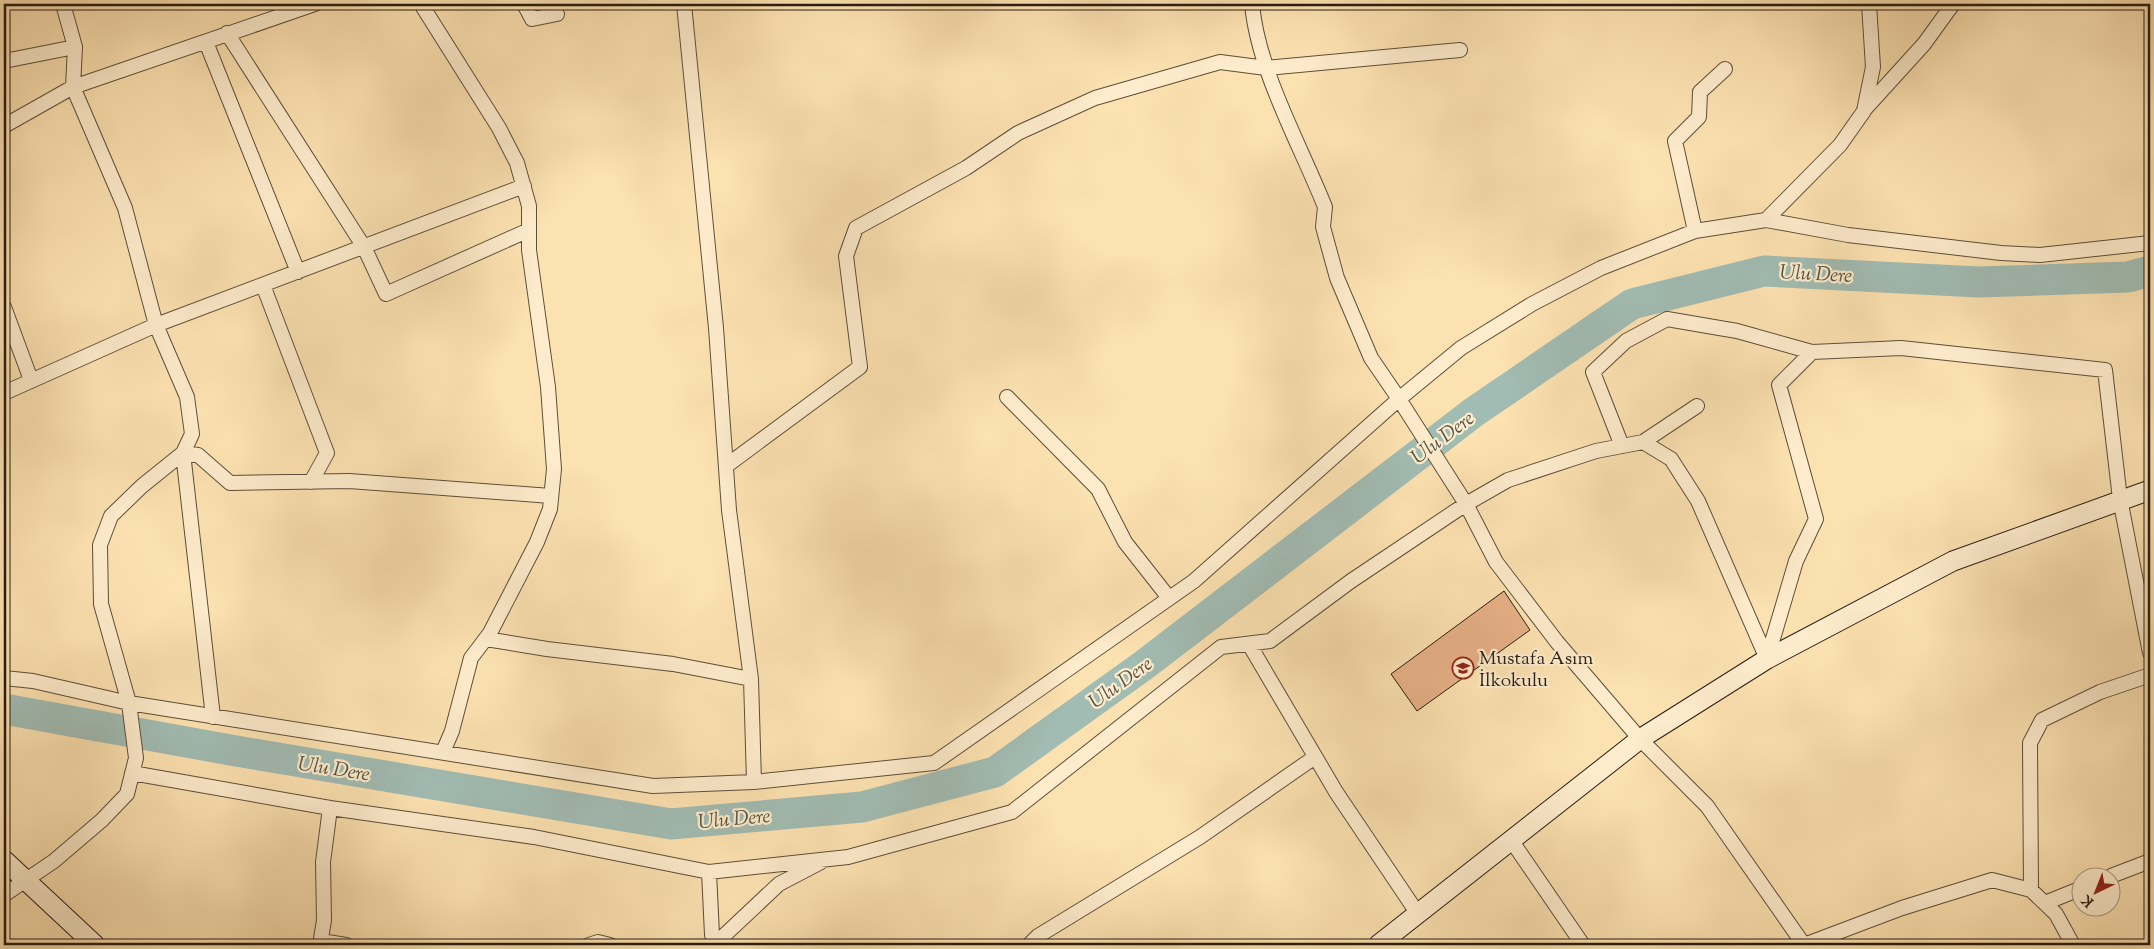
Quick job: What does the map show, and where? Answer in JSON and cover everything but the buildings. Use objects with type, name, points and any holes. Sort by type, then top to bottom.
[{"type":"main road","points":[[1378,945],[1640,739],[1767,659],[1953,561],[2120,499],[2150,490]]},
{"type":"main road","points":[[4,860],[28,880],[95,945]]},
{"type":"street","points":[[4,895],[28,880],[102,820],[127,794],[136,758],[132,719],[101,604],[100,545],[111,516],[142,486],[183,453],[192,434],[187,397],[156,325],[125,208],[73,87],[75,47],[63,4]]},
{"type":"street","points":[[4,126],[73,87],[315,4]]},
{"type":"street","points":[[421,4],[499,128],[517,162],[524,186],[529,206],[529,250],[548,388],[554,469],[550,509],[537,542],[486,639],[471,658],[452,731],[444,752]]},
{"type":"street","points":[[524,4],[532,19],[557,14]]},
{"type":"street","points":[[684,4],[716,328],[729,510],[751,679],[754,782]]},
{"type":"street","points":[[1252,4],[1254,26],[1266,68],[1325,207],[1323,227],[1337,278],[1371,358],[1400,399],[1466,504],[1496,562],[1557,642],[1640,739],[1707,806],[1804,945],[1902,908],[1992,880],[2031,890],[2056,914],[2073,945]]},
{"type":"street","points":[[1864,111],[1872,67],[1868,4]]},
{"type":"street","points":[[1766,220],[1840,145],[1864,111],[1924,44],[1954,4]]},
{"type":"street","points":[[227,33],[364,247],[386,294],[529,230]]},
{"type":"street","points":[[206,42],[298,272]]},
{"type":"street","points":[[4,61],[75,47]]},
{"type":"street","points":[[726,466],[860,367],[846,256],[856,228],[966,168],[1018,133],[1095,98],[1220,62],[1266,68],[1460,50]]},
{"type":"street","points":[[1695,231],[1675,141],[1699,117],[1700,92],[1725,68]]},
{"type":"street","points":[[4,393],[156,325],[524,186]]},
{"type":"street","points":[[4,678],[33,681],[129,703],[213,717],[653,786],[754,782],[934,762],[1194,581],[1400,399],[1461,348],[1532,304],[1601,268],[1695,231],[1766,220],[1848,235],[2001,253],[2040,255],[2150,243]]},
{"type":"street","points":[[263,285],[327,453],[311,482]]},
{"type":"street","points":[[4,308],[30,380]]},
{"type":"street","points":[[1622,446],[1593,372],[1626,341],[1667,319],[1737,331],[1812,352],[1901,348],[2105,370],[2120,499],[2150,653]]},
{"type":"street","points":[[1767,659],[1796,561],[1816,519],[1779,385],[1812,352]]},
{"type":"street","points":[[1007,397],[1098,489],[1125,542],[1169,598]]},
{"type":"street","points":[[132,773],[330,808],[534,837],[709,872],[848,857],[1012,812],[1221,647],[1270,642],[1350,581],[1466,504],[1508,480],[1596,451],[1643,442],[1696,406]]},
{"type":"street","points":[[1643,442],[1671,459],[1698,501],[1767,659]]},
{"type":"street","points":[[183,453],[198,455],[230,483],[349,481],[551,496]]},
{"type":"street","points":[[183,453],[213,717]]},
{"type":"street","points":[[486,639],[547,649],[673,664],[751,679]]},
{"type":"street","points":[[1249,644],[1336,792],[1418,914]]},
{"type":"street","points":[[2031,890],[2030,743],[2042,720],[2100,692],[2150,675]]},
{"type":"street","points":[[1029,945],[1038,936],[1200,837],[1315,757]]},
{"type":"street","points":[[330,808],[323,862],[324,920],[320,943],[346,945]]},
{"type":"street","points":[[1511,840],[1583,945]]},
{"type":"street","points":[[709,872],[712,935],[715,945],[779,884],[826,859]]},
{"type":"street","points":[[2122,872],[2150,861]]},
{"type":"street","points":[[2044,903],[2072,892]]},
{"type":"street","points":[[589,945],[598,942],[610,945]]},
{"type":"waterway","name":"Ulu Dere","points":[[4,709],[236,751],[671,824],[862,807],[995,772],[1144,665],[1474,412],[1632,304],[1764,271],[1979,282],[2128,277],[2150,271]]},
{"type":"place","name":"Mustafa Asım İlkokulu","points":[[1463,668]]}]
